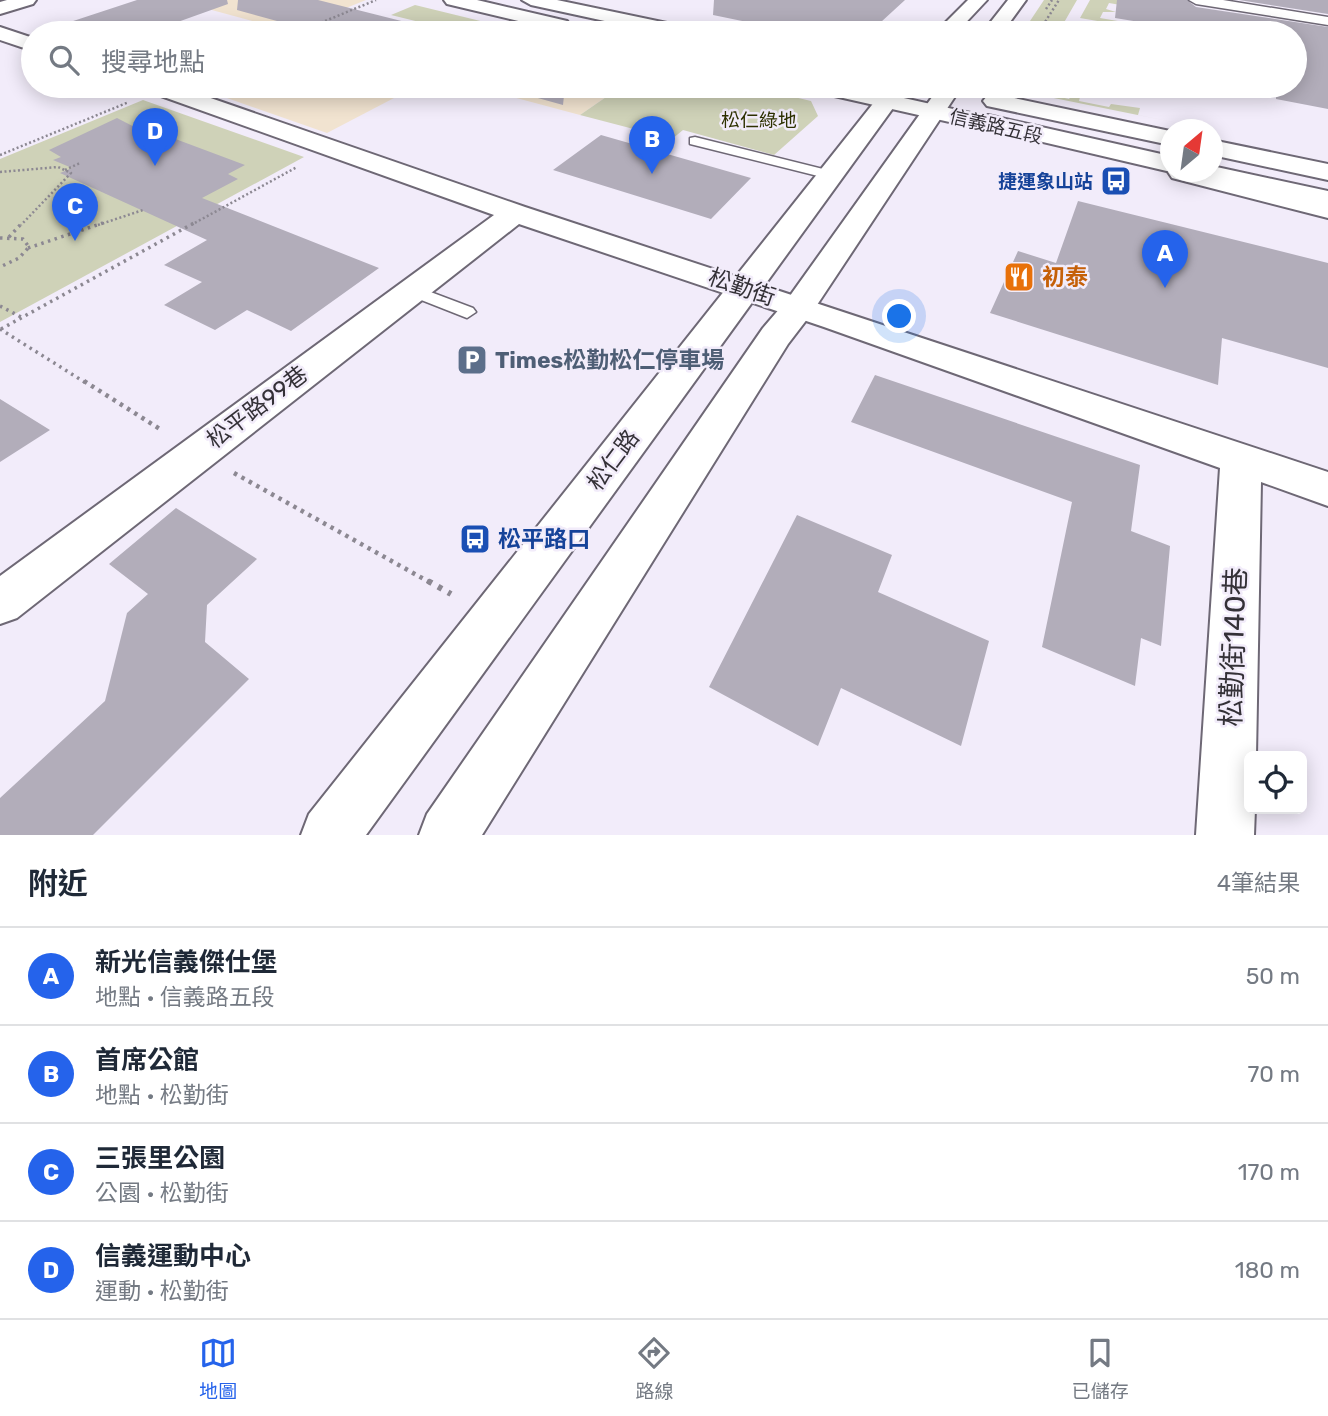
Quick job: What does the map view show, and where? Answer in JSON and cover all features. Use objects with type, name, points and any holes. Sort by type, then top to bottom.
[{"type":"main road","points":[[0,8],[27,0]]},
{"type":"main road","points":[[453,0],[544,21]]},
{"type":"main road","points":[[531,0],[630,21]]},
{"type":"main road","points":[[957,21],[978,0]]},
{"type":"main road","points":[[1001,21],[1017,0]]},
{"type":"main road","points":[[0,33],[21,41]]},
{"type":"main road","name":"松勤街","points":[[191,98],[514,212],[745,288],[1328,489]]},
{"type":"main road","name":"松仁路","points":[[330,835],[888,98]]},
{"type":"main road","points":[[448,835],[775,336],[799,307],[936,98]]},
{"type":"main road","name":"信義路五段","points":[[947,98],[988,122],[1160,163]]},
{"type":"main road","name":"信義路五段","points":[[965,98],[1160,136]]},
{"type":"main road","points":[[1223,149],[1328,172]]},
{"type":"main road","points":[[1223,176],[1328,199]]},
{"type":"main road","points":[[1221,182],[1328,209]]},
{"type":"main road","name":"松平路99巷","points":[[0,603],[514,212]]},
{"type":"main road","name":"松勤街140巷","points":[[1225,835],[1241,458]]},
{"type":"street","points":[[1196,0],[1328,21]]},
{"type":"lane","points":[[695,141],[830,175]]},
{"type":"lane","points":[[412,290],[467,312]]},
{"type":"path","points":[[325,21],[376,0]]},
{"type":"path","points":[[1046,21],[1059,0]]},
{"type":"path","points":[[0,155],[133,98]]},
{"type":"path","points":[[0,330],[333,147]]},
{"type":"path","points":[[64,170],[80,163]]},
{"type":"path","points":[[0,172],[58,167],[71,173],[9,237]]},
{"type":"path","points":[[0,267],[28,248],[144,210]]},
{"type":"path","points":[[0,238],[23,239],[28,248]]},
{"type":"path","points":[[0,258],[8,264]]},
{"type":"path","points":[[0,306],[22,318]]},
{"type":"shaded area","points":[[175,0],[366,0],[314,21],[252,21]]},
{"type":"shaded area","points":[[227,98],[394,98],[327,133]]},
{"type":"shaded area","points":[[517,98],[605,98],[580,115]]},
{"type":"green space","points":[[1044,0],[1077,0],[1065,21],[1030,21]]},
{"type":"green space","points":[[1090,0],[1142,0],[1138,8],[1109,3],[1106,9],[1116,12],[1103,12],[1100,18],[1118,21],[1080,18]]},
{"type":"green space","points":[[415,5],[481,21],[415,21],[391,15]]},
{"type":"green space","name":"松仁綠地","points":[[605,98],[798,98],[811,101],[818,116],[774,155],[683,130],[672,139],[580,115]]},
{"type":"green space","points":[[1054,98],[1080,98],[1079,101],[1109,107],[1111,104],[1140,108],[1138,115],[1160,119]]},
{"type":"green space","points":[[143,100],[304,157],[0,322],[0,159]]},
{"type":"building","points":[[137,0],[227,0],[228,4],[181,21],[73,21]]},
{"type":"building","points":[[238,0],[318,0],[401,21],[277,21],[237,10]]},
{"type":"building","points":[[714,0],[905,0],[882,21],[742,21],[713,15]]},
{"type":"building","points":[[1117,0],[1187,0],[1196,7],[1288,21],[1133,21],[1115,18]]},
{"type":"building","points":[[1239,0],[1328,0],[1328,14]]},
{"type":"building","points":[[1307,24],[1328,27],[1328,109],[1276,99],[1307,98]]},
{"type":"building","points":[[538,98],[564,98],[563,105]]},
{"type":"building","points":[[117,118],[148,134],[154,131],[245,165],[228,174],[238,179],[202,198],[379,268],[291,331],[247,310],[215,330],[164,305],[202,282],[164,265],[207,240],[60,173],[72,168],[53,160],[61,157],[49,150]]},
{"type":"building","points":[[601,135],[751,178],[711,219],[553,170]]},
{"type":"building","points":[[1078,201],[1328,263],[1328,368],[1222,338],[1218,385],[990,313],[1018,251],[1056,263]]},
{"type":"building","points":[[875,375],[1140,465],[1131,531],[1170,546],[1161,646],[1141,638],[1135,686],[1042,647],[1072,502],[851,422]]},
{"type":"building","points":[[0,399],[50,430],[0,462]]},
{"type":"building","points":[[176,508],[257,559],[207,605],[205,642],[249,679],[93,835],[0,835],[0,798],[105,701],[127,613],[148,594],[109,564]]},
{"type":"building","points":[[797,515],[892,555],[878,592],[989,641],[961,746],[841,688],[818,746],[709,687]]},
{"type":"place","name":"信義運動中心","points":[[155,166]]},
{"type":"place","name":"首席公館","points":[[652,174]]},
{"type":"place","name":"捷運象山站","points":[[1116,181]]},
{"type":"place","name":"三張里公園","points":[[75,241]]},
{"type":"place","name":"初泰","points":[[1019,277]]},
{"type":"place","name":"新光信義傑仕堡","points":[[1165,288]]},
{"type":"place","name":"Times松勤松仁停車場","points":[[472,360]]},
{"type":"place","name":"松平路口","points":[[475,539]]}]
